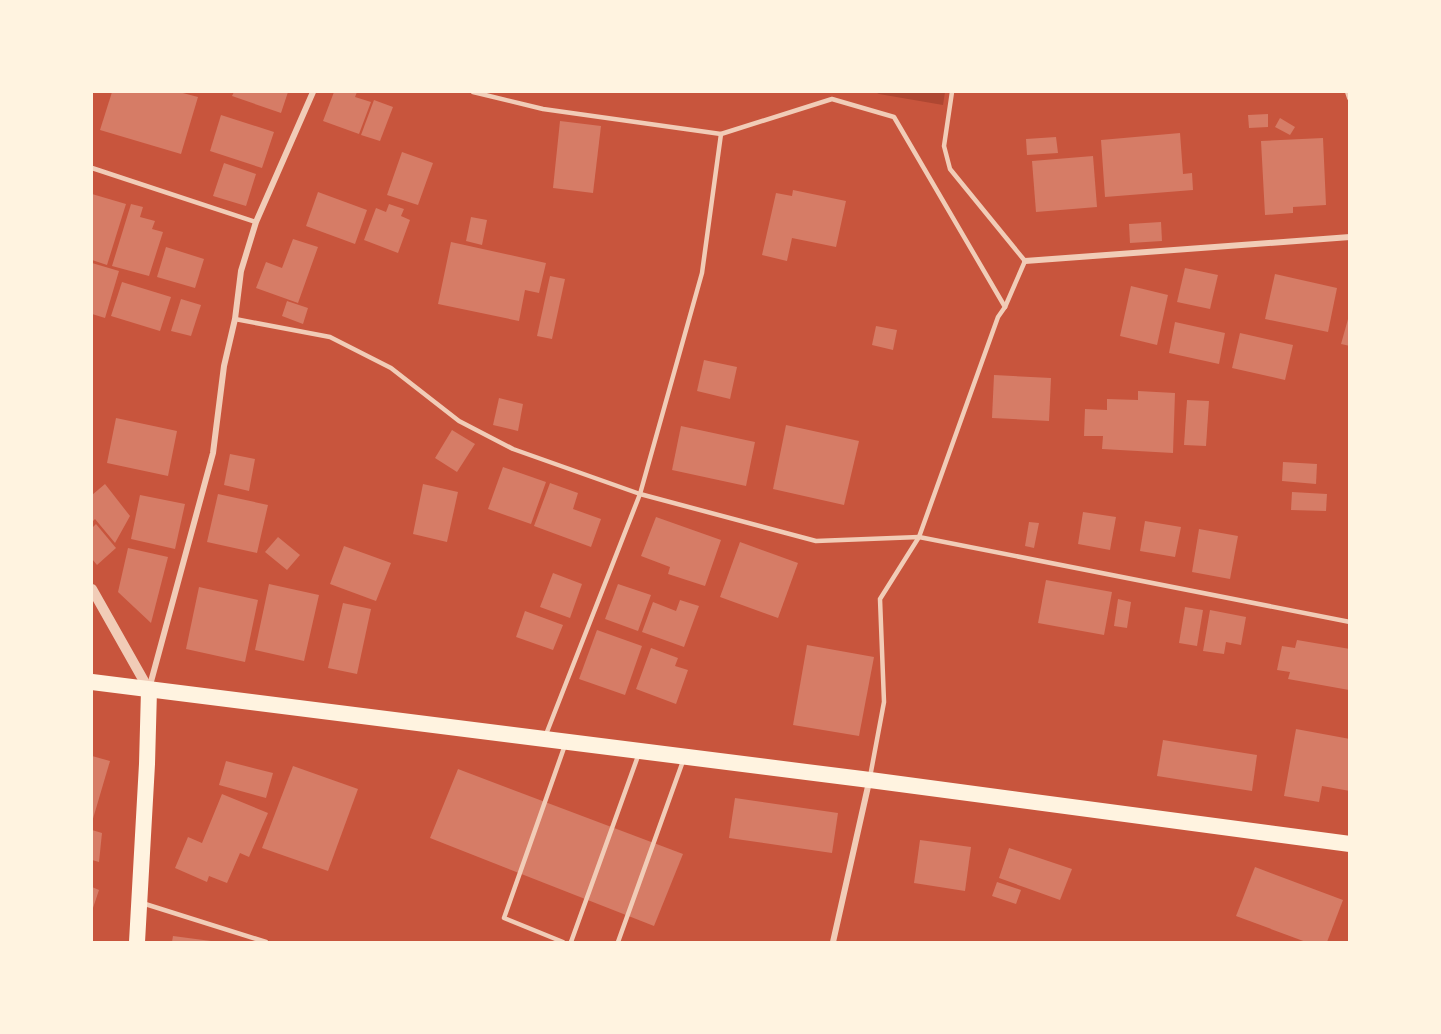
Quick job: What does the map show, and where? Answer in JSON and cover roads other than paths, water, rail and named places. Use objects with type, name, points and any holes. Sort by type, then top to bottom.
[{"type":"highway","points":[[92,682],[870,780],[1350,844]]},
{"type":"highway","points":[[137,942],[149,690]]},
{"type":"street","points":[[149,690],[213,453],[224,366],[235,319],[242,271],[256,222],[313,92]]},
{"type":"street","points":[[1348,92],[1350,98]]},
{"type":"street","points":[[1025,261],[1350,237]]},
{"type":"street","points":[[92,589],[149,690]]},
{"type":"street","points":[[833,942],[870,780]]},
{"type":"lane","points":[[473,92],[543,109],[721,134],[832,99],[894,117],[1005,307]]},
{"type":"lane","points":[[870,780],[884,702],[880,599],[919,537],[998,317],[1005,307],[1025,261],[950,169],[944,146],[952,92]]},
{"type":"lane","points":[[544,739],[640,494],[702,273],[721,134]]},
{"type":"lane","points":[[92,168],[256,222]]},
{"type":"lane","points":[[235,319],[330,337],[391,368],[459,421],[504,444],[640,494],[816,542],[919,537],[1350,622]]},
{"type":"lane","points":[[563,942],[504,918],[566,742]]},
{"type":"lane","points":[[571,942],[640,751]]},
{"type":"lane","points":[[618,942],[684,757]]},
{"type":"lane","points":[[139,902],[266,942]]}]
